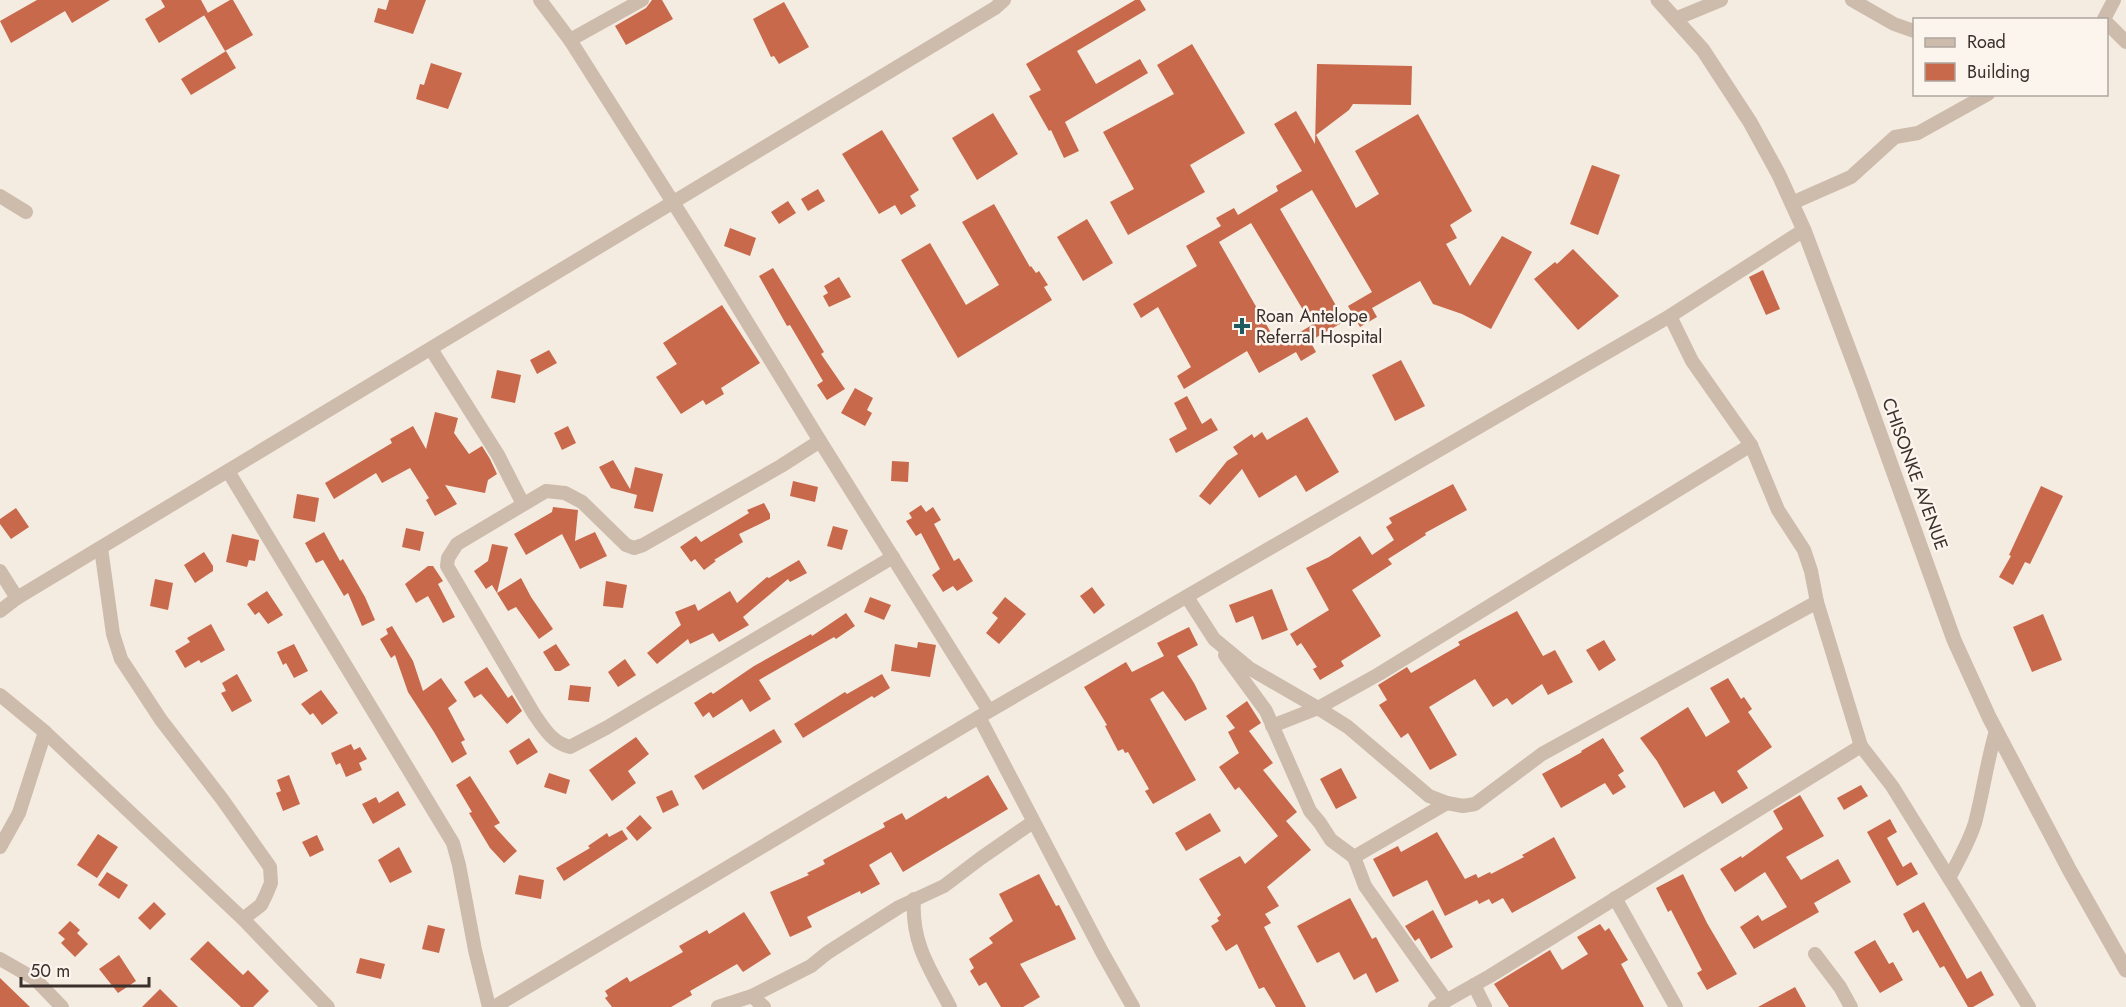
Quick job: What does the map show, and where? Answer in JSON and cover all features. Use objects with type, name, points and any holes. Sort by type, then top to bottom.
[{"type":"street","points":[[540,0],[570,40],[674,203],[893,557],[984,714],[1033,822],[1133,1007]]},
{"type":"street","points":[[570,40],[642,0]]},
{"type":"street","points":[[0,610],[995,8],[1004,0]]},
{"type":"street","name":"CHISONKE AVENUE","points":[[1658,0],[1703,50],[1750,122],[1779,174],[1804,230],[1863,387],[1954,640],[1996,731],[2070,871],[2126,970]]},
{"type":"street","points":[[1675,19],[1721,0]]},
{"type":"street","points":[[1852,0],[1894,24],[1913,31]]},
{"type":"street","points":[[2105,18],[2114,0]]},
{"type":"street","points":[[2108,24],[2126,42]]},
{"type":"street","points":[[1792,203],[1851,177],[1895,137],[1918,132],[1984,96]]},
{"type":"street","points":[[0,196],[26,212]]},
{"type":"street","points":[[494,1007],[984,714],[1670,316],[1804,230]]},
{"type":"street","points":[[1670,316],[1692,361],[1751,445],[1778,510],[1804,550],[1817,602],[1861,746],[1892,786],[2029,1007]]},
{"type":"street","points":[[431,349],[498,455],[523,504]]},
{"type":"street","points":[[820,441],[643,545],[634,548],[626,545],[582,502],[565,493],[546,491],[457,544],[448,558],[447,566],[534,714],[550,736],[559,744],[570,747],[589,738],[893,557]]},
{"type":"street","points":[[1272,726],[1318,708],[1379,674],[1751,445]]},
{"type":"street","points":[[228,471],[453,843],[489,1007]]},
{"type":"street","points":[[101,548],[113,634],[121,658],[161,720],[222,799],[270,867],[271,883],[261,905],[243,919]]},
{"type":"street","points":[[0,571],[17,598]]},
{"type":"street","points":[[1186,597],[1266,711],[1310,811],[1331,840],[1354,857],[1365,886],[1441,1004],[1861,746]]},
{"type":"street","points":[[1214,639],[1249,668],[1348,727],[1429,796],[1463,806],[1475,804],[1542,754],[1817,602]]},
{"type":"street","points":[[0,695],[45,732],[243,919],[328,1007]]},
{"type":"street","points":[[1948,878],[1963,854],[1974,824],[1986,764],[1996,731]]},
{"type":"street","points":[[0,846],[19,813],[45,732]]},
{"type":"street","points":[[1354,857],[1447,803]]},
{"type":"street","points":[[718,1007],[752,996],[811,966],[827,953],[914,899],[944,886],[1033,822]]},
{"type":"street","points":[[1615,898],[1676,1007]]},
{"type":"street","points":[[914,899],[913,917],[917,940],[950,1007]]},
{"type":"street","points":[[1815,954],[1840,987],[1851,1007]]},
{"type":"street","points":[[0,959],[35,979],[62,1007]]},
{"type":"street","points":[[1474,985],[1485,1007]]},
{"type":"street","points":[[752,996],[764,1007]]},
{"type":"building","points":[[37,0],[110,0],[72,23],[65,11],[11,43],[0,21]]},
{"type":"building","points":[[161,0],[201,0],[208,13],[159,43],[145,19],[165,7]]},
{"type":"building","points":[[233,0],[253,35],[225,51],[204,15]]},
{"type":"building","points":[[389,0],[426,0],[413,34],[374,22],[378,8],[386,10]]},
{"type":"building","points":[[652,0],[662,0],[673,19],[626,45],[615,26],[646,8]]},
{"type":"building","points":[[1135,0],[1140,0],[1146,10],[1077,51],[1096,84],[1140,59],[1148,73],[1065,122],[1079,151],[1064,158],[1051,130],[1049,131],[1029,96],[1041,90],[1026,64]]},
{"type":"building","points":[[784,2],[809,47],[779,64],[774,56],[771,57],[753,19]]},
{"type":"building","points":[[1192,44],[1245,133],[1190,165],[1205,192],[1128,235],[1110,202],[1134,189],[1103,132],[1174,94],[1157,65]]},
{"type":"building","points":[[226,51],[236,68],[191,95],[181,79]]},
{"type":"building","points":[[431,63],[462,73],[448,109],[416,99],[420,84],[424,85]]},
{"type":"building","points":[[1317,64],[1412,66],[1411,105],[1353,104],[1349,110],[1316,135],[1356,208],[1379,194],[1355,151],[1418,114],[1472,211],[1450,225],[1457,238],[1446,244],[1470,286],[1502,236],[1532,252],[1491,329],[1462,314],[1433,304],[1420,281],[1372,308],[1377,317],[1360,327],[1348,306],[1372,292],[1312,190],[1280,209],[1345,321],[1310,341],[1316,352],[1301,361],[1296,352],[1259,373],[1247,351],[1184,389],[1177,376],[1191,367],[1158,307],[1141,318],[1133,304],[1197,266],[1186,246],[1221,226],[1216,218],[1234,208],[1238,215],[1278,191],[1276,186],[1302,171],[1274,124],[1296,111],[1315,144]],"holes":[[[1251,223],[1312,325],[1278,345],[1219,242]]]},
{"type":"building","points":[[993,113],[1018,154],[977,180],[952,138]]},
{"type":"building","points":[[882,130],[919,190],[910,196],[916,206],[901,215],[895,205],[879,214],[842,154]]},
{"type":"building","points":[[1592,165],[1620,175],[1598,235],[1570,224]]},
{"type":"building","points":[[818,189],[825,201],[808,211],[801,199]]},
{"type":"building","points":[[788,201],[796,213],[779,224],[771,212]]},
{"type":"building","points":[[994,204],[1030,267],[1036,273],[1039,271],[1048,285],[1044,287],[1052,300],[958,358],[901,260],[930,243],[966,305],[999,285],[962,222]]},
{"type":"building","points":[[1087,219],[1113,263],[1083,281],[1057,237]]},
{"type":"building","points":[[730,228],[756,238],[750,256],[724,246]]},
{"type":"building","points":[[1573,249],[1619,296],[1578,330],[1534,279],[1555,262],[1557,264]]},
{"type":"building","points":[[773,268],[824,352],[821,354],[845,389],[827,400],[817,385],[823,381],[790,325],[787,326],[759,276]]},
{"type":"building","points":[[1763,270],[1780,309],[1766,315],[1749,277]]},
{"type":"building","points":[[839,277],[851,297],[829,307],[823,296],[828,293],[824,286]]},
{"type":"building","points":[[722,305],[760,363],[721,388],[724,394],[706,405],[703,400],[681,414],[656,377],[677,364],[663,343]]},
{"type":"building","points":[[549,350],[557,363],[537,374],[530,360]]},
{"type":"building","points":[[1401,360],[1425,406],[1395,421],[1372,375]]},
{"type":"building","points":[[497,370],[521,375],[515,403],[491,398]]},
{"type":"building","points":[[855,388],[873,398],[867,410],[872,413],[865,426],[841,413]]},
{"type":"building","points":[[1187,396],[1202,424],[1211,418],[1218,430],[1176,453],[1169,439],[1187,429],[1174,403]]},
{"type":"building","points":[[435,412],[458,418],[454,433],[469,454],[482,446],[497,474],[488,480],[485,493],[445,485],[457,504],[435,516],[426,500],[429,498],[410,468],[382,483],[376,473],[334,499],[325,483],[392,443],[390,439],[413,426],[426,449]]},
{"type":"building","points":[[1307,417],[1339,472],[1306,492],[1296,475],[1259,498],[1242,469],[1210,505],[1199,496],[1227,461],[1238,454],[1233,447],[1252,434],[1254,438],[1262,432],[1267,440]]},
{"type":"building","points":[[568,426],[576,443],[562,450],[554,433]]},
{"type":"building","points":[[613,460],[630,489],[635,467],[663,474],[653,512],[634,508],[637,495],[611,488],[599,467]]},
{"type":"building","points":[[892,461],[909,462],[908,482],[891,481]]},
{"type":"building","points":[[793,481],[818,487],[815,502],[790,496]]},
{"type":"building","points":[[1453,484],[1467,510],[1425,533],[1426,535],[1388,559],[1392,564],[1352,590],[1381,636],[1341,661],[1344,666],[1320,680],[1313,669],[1317,667],[1301,643],[1297,646],[1290,634],[1329,610],[1306,568],[1329,557],[1360,536],[1372,555],[1394,540],[1386,527],[1392,523],[1389,518]]},
{"type":"building","points":[[2041,486],[2063,496],[2030,564],[2025,562],[2013,585],[1999,577],[2011,556],[2009,555]]},
{"type":"building","points":[[297,494],[319,498],[315,522],[293,518]]},
{"type":"building","points":[[764,503],[770,519],[739,534],[743,542],[714,560],[716,561],[704,570],[695,559],[691,562],[680,547],[696,536],[701,542],[749,513],[747,510]]},
{"type":"building","points":[[921,505],[926,512],[933,507],[941,520],[934,524],[954,561],[959,558],[973,581],[957,591],[953,586],[943,592],[932,575],[940,569],[921,533],[916,536],[906,521],[912,518],[909,513]]},
{"type":"building","points":[[553,507],[578,510],[575,541],[595,532],[607,556],[580,569],[562,534],[526,555],[514,534],[552,512]]},
{"type":"building","points":[[16,508],[29,527],[11,539],[0,524],[0,519]]},
{"type":"building","points":[[833,526],[848,530],[842,550],[827,546]]},
{"type":"building","points":[[406,528],[424,532],[420,551],[402,547]]},
{"type":"building","points":[[324,532],[340,561],[343,559],[365,597],[375,620],[362,626],[348,593],[344,596],[323,560],[316,563],[305,543]]},
{"type":"building","points":[[232,534],[259,540],[255,561],[249,560],[247,567],[226,562]]},
{"type":"building","points":[[492,544],[508,547],[497,593],[521,578],[553,629],[539,639],[516,607],[508,611],[492,585],[486,589],[474,571],[488,561]]},
{"type":"building","points":[[204,552],[213,566],[213,571],[195,583],[184,565]]},
{"type":"building","points":[[799,560],[807,573],[790,582],[788,579],[743,617],[749,625],[719,642],[713,633],[690,644],[688,639],[657,664],[647,653],[681,625],[675,612],[695,604],[698,611],[730,591],[737,603],[767,577],[769,578]]},
{"type":"building","points":[[428,566],[433,566],[443,581],[438,584],[455,617],[443,623],[428,596],[416,603],[405,584]]},
{"type":"building","points":[[155,579],[173,583],[168,610],[150,606]]},
{"type":"building","points":[[606,581],[627,585],[623,608],[603,606]]},
{"type":"building","points":[[1092,587],[1105,605],[1094,614],[1080,596]]},
{"type":"building","points":[[1272,589],[1288,630],[1262,640],[1253,616],[1236,623],[1229,605]]},
{"type":"building","points":[[267,591],[283,615],[268,624],[259,612],[255,615],[247,604]]},
{"type":"building","points":[[870,597],[891,605],[884,620],[864,612]]},
{"type":"building","points":[[1005,597],[1026,614],[999,644],[986,633],[998,618],[992,613]]},
{"type":"building","points":[[1517,611],[1543,656],[1555,650],[1573,682],[1548,695],[1542,684],[1512,705],[1507,698],[1493,707],[1475,679],[1429,707],[1457,755],[1430,770],[1408,733],[1401,738],[1379,705],[1387,700],[1378,685],[1407,667],[1411,673],[1460,645],[1458,642]]},
{"type":"building","points":[[846,613],[855,626],[836,639],[834,637],[759,680],[771,699],[750,712],[742,699],[713,718],[709,712],[703,717],[694,703],[711,692],[713,694],[754,666],[811,634],[812,636]]},
{"type":"building","points":[[2043,614],[2062,660],[2032,672],[2013,627]]},
{"type":"building","points":[[211,624],[225,650],[201,663],[199,660],[185,668],[175,651],[190,642],[187,638]]},
{"type":"building","points":[[392,626],[413,661],[423,691],[441,678],[457,701],[448,708],[465,740],[461,742],[467,754],[452,763],[408,692],[395,655],[391,658],[380,639],[388,634],[386,629]]},
{"type":"building","points":[[1189,627],[1198,645],[1177,656],[1207,709],[1185,721],[1163,691],[1150,699],[1196,780],[1153,804],[1145,791],[1149,789],[1128,752],[1125,753],[1123,749],[1118,751],[1105,726],[1107,725],[1084,687],[1126,662],[1132,672],[1164,656],[1157,643]]},
{"type":"building","points":[[1604,640],[1616,660],[1599,671],[1586,650]]},
{"type":"building","points":[[918,642],[936,645],[930,677],[891,671],[895,644],[917,648]]},
{"type":"building","points":[[294,644],[308,671],[294,678],[286,663],[283,665],[277,652]]},
{"type":"building","points":[[556,644],[570,665],[560,671],[555,671],[543,652]]},
{"type":"building","points":[[625,659],[636,675],[618,687],[608,672]]},
{"type":"building","points":[[487,667],[508,698],[512,695],[522,711],[507,724],[481,694],[474,698],[464,682]]},
{"type":"building","points":[[237,674],[252,701],[232,712],[221,693],[226,691],[222,683]]},
{"type":"building","points":[[882,674],[890,688],[874,698],[872,696],[803,738],[794,724],[845,692],[847,694]]},
{"type":"building","points":[[1728,678],[1741,699],[1744,697],[1752,709],[1748,712],[1772,747],[1737,771],[1748,788],[1722,804],[1714,791],[1684,808],[1657,761],[1640,738],[1688,707],[1706,737],[1730,722],[1710,688]]},
{"type":"building","points":[[570,685],[591,687],[589,702],[568,700]]},
{"type":"building","points":[[321,690],[338,713],[322,725],[313,713],[310,715],[301,704]]},
{"type":"building","points":[[1247,701],[1261,723],[1249,731],[1273,763],[1263,770],[1297,812],[1286,821],[1311,850],[1267,887],[1279,906],[1265,914],[1271,923],[1264,927],[1306,1007],[1276,1007],[1264,987],[1259,989],[1237,944],[1226,951],[1211,926],[1219,921],[1217,918],[1221,915],[1199,879],[1240,856],[1245,864],[1278,836],[1239,787],[1235,790],[1219,767],[1239,753],[1228,732],[1235,728],[1226,716]]},
{"type":"building","points":[[774,729],[782,742],[703,790],[694,776]]},
{"type":"building","points":[[636,737],[649,754],[628,771],[636,783],[612,801],[589,770]]},
{"type":"building","points":[[529,738],[538,752],[517,765],[509,751]]},
{"type":"building","points":[[1603,738],[1624,771],[1618,775],[1626,787],[1613,795],[1605,783],[1561,808],[1542,774]]},
{"type":"building","points":[[351,744],[354,750],[360,747],[367,759],[359,763],[362,770],[346,777],[340,763],[336,765],[331,753]]},
{"type":"building","points":[[1341,768],[1357,798],[1336,809],[1320,779]]},
{"type":"building","points":[[549,773],[570,780],[566,794],[544,787]]},
{"type":"building","points":[[289,775],[300,804],[283,811],[276,793],[281,791],[277,780]]},
{"type":"building","points":[[988,775],[1008,809],[903,872],[891,852],[869,865],[880,884],[861,894],[860,891],[807,917],[812,927],[790,937],[770,892],[809,875],[807,873],[825,864],[823,860],[885,827],[883,823],[902,813],[906,820]]},
{"type":"building","points":[[470,776],[500,823],[494,826],[517,851],[504,863],[490,848],[469,813],[472,812],[456,785]]},
{"type":"building","points":[[1861,785],[1868,796],[1844,810],[1837,798]]},
{"type":"building","points":[[672,790],[679,805],[663,813],[656,797]]},
{"type":"building","points":[[398,791],[406,805],[373,824],[362,804],[376,797],[379,803]]},
{"type":"building","points":[[1800,795],[1824,836],[1786,857],[1801,880],[1838,859],[1851,882],[1814,903],[1819,912],[1754,949],[1740,927],[1758,915],[1762,921],[1787,907],[1765,872],[1735,892],[1720,869],[1741,856],[1742,858],[1783,829],[1773,811]]},
{"type":"building","points":[[1210,813],[1221,831],[1186,851],[1175,833]]},
{"type":"building","points":[[640,815],[652,828],[637,841],[626,828]]},
{"type":"building","points":[[1890,819],[1897,832],[1887,838],[1903,867],[1911,862],[1918,874],[1897,886],[1867,832]]},
{"type":"building","points":[[622,830],[628,839],[564,881],[556,868],[590,848],[588,846],[607,833],[609,837]]},
{"type":"building","points":[[1437,832],[1465,879],[1476,874],[1478,878],[1490,872],[1491,874],[1524,857],[1522,855],[1554,837],[1576,878],[1512,913],[1503,898],[1492,904],[1489,899],[1479,904],[1477,900],[1445,916],[1427,880],[1393,897],[1373,859],[1398,846],[1401,852]]},
{"type":"building","points":[[98,834],[118,847],[97,878],[77,865]]},
{"type":"building","points":[[317,835],[324,850],[310,857],[302,842]]},
{"type":"building","points":[[399,847],[412,872],[390,883],[378,860]]},
{"type":"building","points":[[107,872],[128,885],[119,899],[98,885]]},
{"type":"building","points":[[1039,874],[1056,906],[1059,905],[1076,939],[1020,964],[1040,997],[1023,1007],[1001,1007],[986,982],[979,986],[970,971],[974,968],[969,959],[993,943],[989,938],[1013,921],[999,894]]},
{"type":"building","points":[[1683,874],[1707,923],[1737,974],[1707,990],[1697,973],[1702,970],[1671,910],[1668,912],[1656,888]]},
{"type":"building","points":[[519,875],[544,880],[541,899],[515,894]]},
{"type":"building","points":[[1350,898],[1372,939],[1376,937],[1399,981],[1376,993],[1366,973],[1354,980],[1339,952],[1317,963],[1297,926]]},
{"type":"building","points":[[154,902],[166,914],[150,930],[138,918]]},
{"type":"building","points":[[1924,902],[1967,979],[1981,971],[1994,995],[1973,1007],[1968,1007],[1944,966],[1940,968],[1918,930],[1913,933],[1903,914]]},
{"type":"building","points":[[1433,910],[1453,947],[1431,959],[1419,938],[1415,941],[1405,926]]},
{"type":"building","points":[[744,912],[771,954],[743,972],[737,964],[690,991],[692,995],[671,1007],[612,1007],[605,998],[608,996],[605,991],[627,977],[630,982],[683,952],[679,946],[707,930],[709,934]]},
{"type":"building","points":[[70,921],[80,930],[77,933],[88,944],[75,957],[61,943],[65,939],[58,933]]},
{"type":"building","points":[[1600,924],[1605,931],[1609,928],[1628,960],[1621,964],[1644,1007],[1509,1007],[1494,984],[1550,950],[1562,970],[1588,954],[1577,937]]},
{"type":"building","points":[[428,925],[445,929],[439,953],[422,949]]},
{"type":"building","points":[[1875,940],[1889,964],[1893,962],[1903,980],[1880,993],[1854,952]]},
{"type":"building","points":[[208,941],[243,975],[248,970],[269,991],[253,1007],[241,1007],[190,959]]},
{"type":"building","points":[[119,955],[136,981],[118,993],[99,969]]},
{"type":"building","points":[[360,958],[385,964],[381,979],[356,973]]},
{"type":"building","points":[[0,978],[30,1007],[0,1007]]},
{"type":"building","points":[[1795,987],[1806,1007],[1758,1007]]},
{"type":"building","points":[[160,989],[178,1007],[142,1007]]},
{"type":"place","name":"Roan Antelope Referral Hospital","points":[[1242,326]]}]
